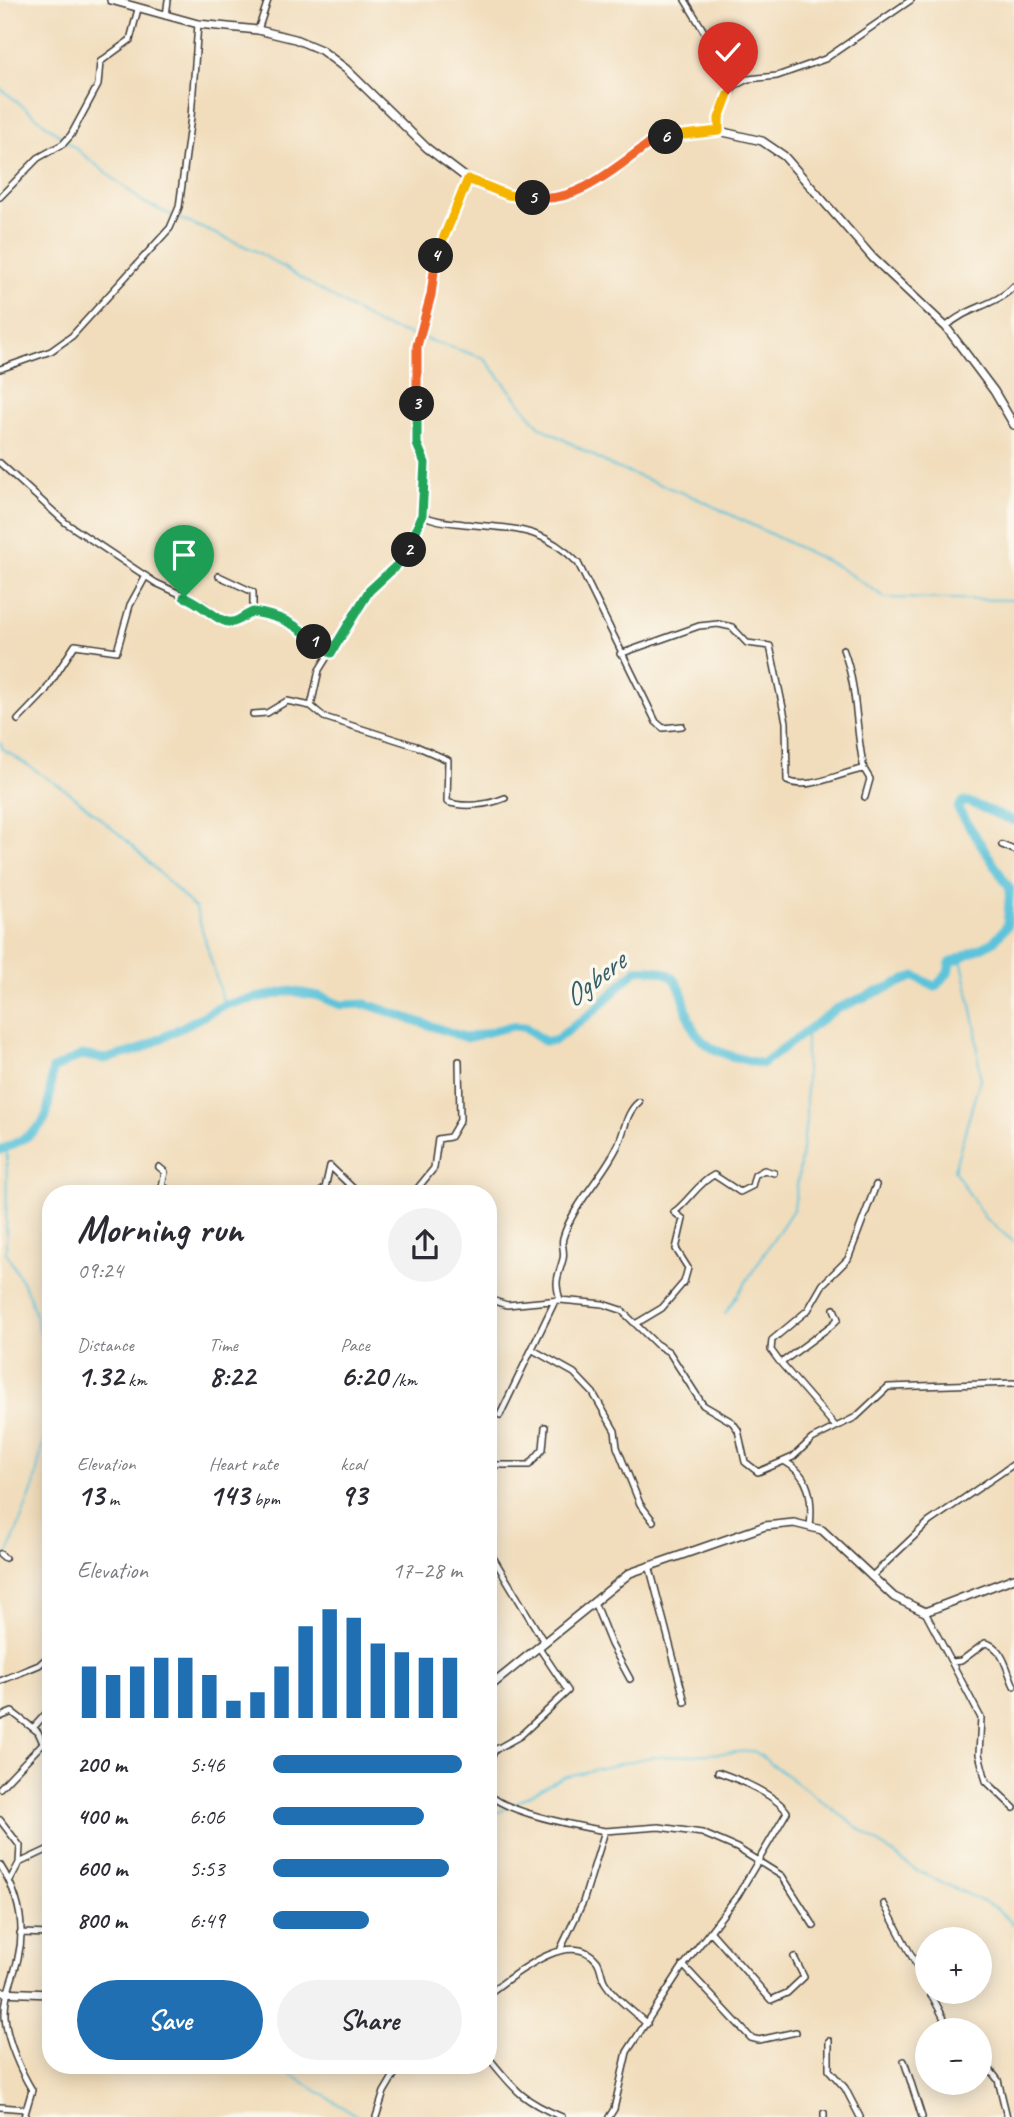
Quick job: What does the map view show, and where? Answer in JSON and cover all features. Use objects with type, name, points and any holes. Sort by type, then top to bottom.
[{"type":"street","points":[[111,0],[198,24],[258,30],[296,39],[321,50],[346,69],[427,148],[468,179],[508,195],[556,198],[602,177],[657,138],[719,131],[762,141],[784,156],[873,258],[946,327],[988,382],[1014,425]]},
{"type":"street","points":[[166,16],[168,0]]},
{"type":"street","points":[[258,30],[268,0]]},
{"type":"street","points":[[685,0],[715,48],[731,91]]},
{"type":"street","points":[[719,131],[719,118],[731,91],[748,79],[777,76],[825,59],[912,0]]},
{"type":"street","points":[[0,197],[38,158],[63,144],[71,135],[98,85],[100,62],[130,40],[138,9]]},
{"type":"street","points":[[0,369],[51,351],[72,336],[170,228],[179,207],[191,117],[198,24]]},
{"type":"street","points":[[311,706],[319,670],[369,591],[396,566],[413,544],[422,515],[425,463],[417,444],[417,346],[423,330],[438,248],[468,179]]},
{"type":"street","points":[[946,327],[957,316],[989,302],[1014,286]]},
{"type":"street","points":[[0,463],[66,523],[146,576],[204,605],[224,622],[233,622],[253,612],[293,623],[304,629],[315,644],[331,653]]},
{"type":"street","points":[[422,515],[438,523],[540,534],[559,545],[578,564],[620,654],[656,722],[663,728],[682,726]]},
{"type":"street","points":[[18,720],[44,693],[75,645],[117,651],[130,605],[146,576]]},
{"type":"street","points":[[219,576],[253,592],[253,612]]},
{"type":"street","points":[[620,654],[699,626],[732,627],[747,643],[770,646],[786,722],[787,781],[806,784],[844,771],[864,769]]},
{"type":"street","points":[[844,649],[851,670],[856,731],[864,769],[869,773],[870,779],[865,797]]},
{"type":"street","points":[[253,715],[267,713],[287,701],[311,706],[324,717],[416,746],[449,760],[447,802],[458,806],[494,803],[505,799]]},
{"type":"street","points":[[1002,845],[1014,850]]},
{"type":"street","points":[[420,1185],[434,1168],[438,1139],[450,1137],[460,1120],[459,1061]]},
{"type":"street","points":[[500,1415],[558,1300],[557,1270],[564,1258],[562,1240],[575,1213],[610,1161],[630,1109],[639,1102]]},
{"type":"street","points":[[326,1185],[330,1166],[350,1185]]},
{"type":"street","points":[[159,1167],[165,1172],[162,1185]]},
{"type":"street","points":[[637,1323],[662,1308],[684,1282],[688,1268],[676,1249],[683,1219],[674,1212],[689,1201],[704,1180],[713,1175],[740,1192],[752,1186],[755,1175],[764,1170],[774,1173]]},
{"type":"street","points":[[836,1427],[771,1350],[772,1340],[808,1310],[823,1284],[848,1259],[876,1185]]},
{"type":"street","points":[[497,1302],[507,1305],[558,1300],[603,1304],[621,1310],[656,1344],[669,1352],[703,1405],[732,1422],[738,1430],[745,1462],[758,1472],[793,1457],[812,1439],[856,1417],[888,1387],[1014,1383]]},
{"type":"street","points":[[781,1363],[838,1319],[834,1309]]},
{"type":"street","points":[[533,1350],[574,1373],[597,1400],[615,1431],[617,1447],[639,1504],[653,1521]]},
{"type":"street","points":[[497,1465],[529,1465],[544,1449],[545,1427]]},
{"type":"street","points":[[784,1461],[798,1469],[814,1499],[810,1527]]},
{"type":"street","points":[[872,1577],[929,1522],[1014,1464]]},
{"type":"street","points":[[497,1680],[630,1573],[765,1526],[794,1523],[822,1530],[894,1597],[925,1612],[981,1718],[979,1754],[986,1781],[1014,1808]]},
{"type":"street","points":[[497,1565],[568,1691],[520,1736],[497,1749]]},
{"type":"street","points":[[649,1565],[685,1702]]},
{"type":"street","points":[[925,1612],[974,1591],[1014,1578]]},
{"type":"street","points":[[594,1602],[611,1644],[630,1679]]},
{"type":"street","points":[[952,1662],[961,1661],[985,1643],[992,1644],[998,1648],[1014,1686]]},
{"type":"street","points":[[0,1681],[42,1663]]},
{"type":"street","points":[[0,1717],[12,1712],[33,1728],[42,1742]]},
{"type":"street","points":[[33,1728],[42,1718]]},
{"type":"street","points":[[0,1788],[42,1744]]},
{"type":"street","points":[[609,2117],[614,2109],[627,2052],[683,1965],[711,1932],[787,1812],[780,1802],[739,1779],[718,1772]]},
{"type":"street","points":[[497,1803],[513,1810],[605,1830],[659,1827],[702,1833],[737,1848],[782,1876],[814,1926]]},
{"type":"street","points":[[0,1820],[20,1846],[19,1863],[10,1880]]},
{"type":"street","points":[[497,1988],[561,1948],[583,1902],[605,1830]]},
{"type":"street","points":[[19,1863],[42,1852]]},
{"type":"street","points":[[0,1865],[10,1880],[20,1910],[19,1957],[4,1992],[5,2017],[24,2080],[32,2090],[24,2117]]},
{"type":"street","points":[[884,1904],[915,1962]]},
{"type":"street","points":[[711,1932],[746,1968],[771,2000],[787,1993],[804,1977],[794,1957]]},
{"type":"street","points":[[20,1933],[42,1934]]},
{"type":"street","points":[[561,1948],[581,1950],[591,1955],[598,1963],[604,1981],[615,1995],[647,2024]]},
{"type":"street","points":[[683,1965],[751,2038],[759,2040],[796,2032]]},
{"type":"street","points":[[4,1992],[42,1994]]},
{"type":"street","points":[[830,2041],[829,2070],[845,2088],[860,2117]]},
{"type":"street","points":[[904,2061],[922,2117]]},
{"type":"street","points":[[497,2070],[529,2103],[562,2117]]},
{"type":"street","points":[[992,2072],[998,2080],[1007,2117]]},
{"type":"street","points":[[376,2117],[384,2092],[395,2074]]},
{"type":"street","points":[[0,2107],[25,2109]]},
{"type":"waterway","points":[[0,88],[143,202],[173,216]]},
{"type":"waterway","points":[[178,218],[256,251],[379,325],[417,337]]},
{"type":"waterway","points":[[422,338],[484,358],[539,426],[614,467],[696,498],[837,566],[886,598],[1014,600]]},
{"type":"waterway","points":[[0,742],[3,749],[70,793],[126,840],[196,909],[224,1005]]},
{"type":"waterway","name":"Ogbere","points":[[0,1150],[28,1136],[44,1120],[53,1069],[82,1055],[105,1059],[139,1050],[224,1005],[290,991],[319,996],[341,1005],[366,1004],[467,1038],[511,1026],[525,1027],[544,1041],[554,1041],[594,1011],[636,970],[655,970],[676,981],[691,1025],[704,1042],[728,1055],[762,1064],[836,1009],[915,976],[935,987],[948,973],[950,963],[993,942],[1007,926],[1010,889],[958,809],[962,802],[968,802],[1014,821]]},
{"type":"waterway","points":[[961,958],[976,1029],[980,1079],[954,1170],[984,1217],[1014,1242]]},
{"type":"waterway","points":[[725,1314],[794,1208],[806,1121],[806,1029]]},
{"type":"waterway","points":[[7,1148],[6,1252],[30,1297],[42,1339]]},
{"type":"waterway","points":[[7,1556],[34,1486],[42,1446]]},
{"type":"waterway","points":[[512,1805],[563,1777],[645,1758],[754,1751],[914,1869],[996,1908],[1014,1925]]},
{"type":"waterway","points":[[497,1813],[507,1808]]},
{"type":"waterway","points":[[290,2074],[359,2117]]},
{"type":"route","points":[[184,597],[204,605],[224,622],[233,622],[253,612],[293,623],[304,629],[315,644],[331,653],[369,591],[396,566],[413,544],[422,515],[425,463],[417,444],[417,346],[431,295],[438,248],[468,179],[508,195],[541,199],[572,194],[602,177],[657,138],[719,131],[719,118],[728,94]]}]
